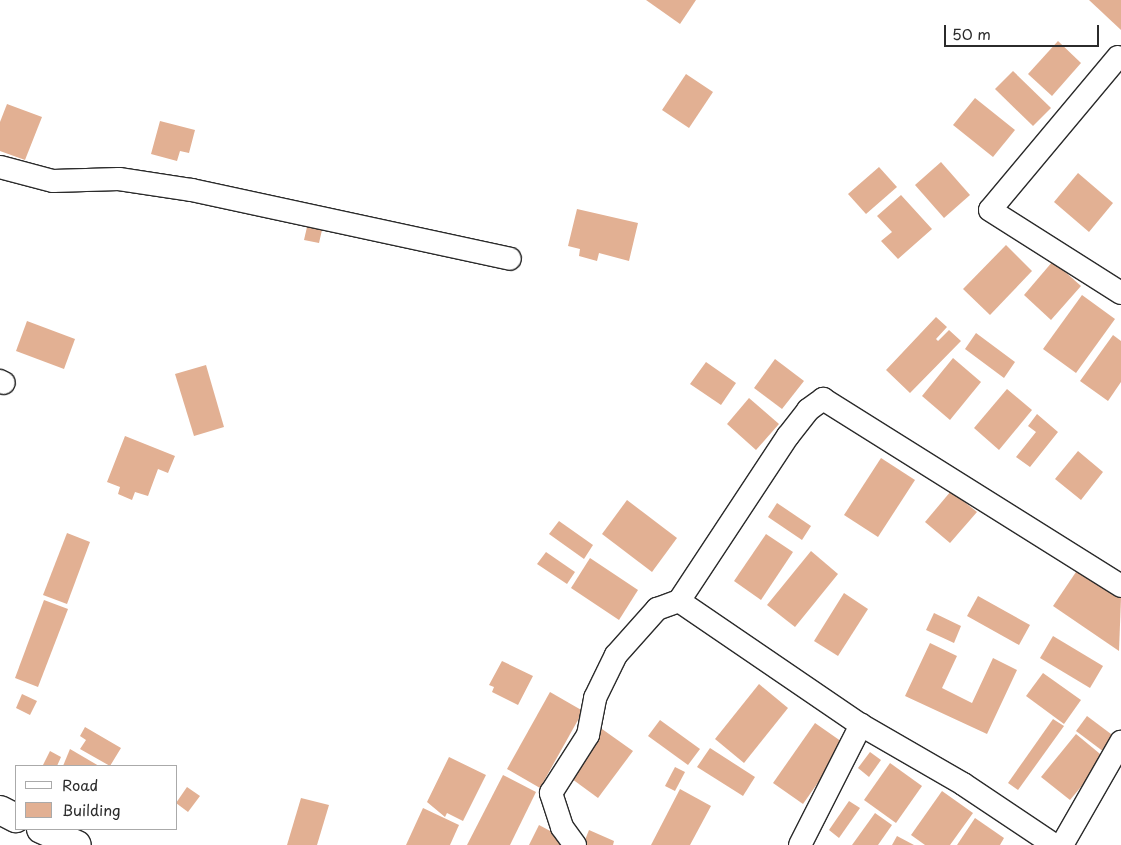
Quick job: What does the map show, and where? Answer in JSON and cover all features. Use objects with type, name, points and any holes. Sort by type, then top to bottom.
[{"type":"main road","points":[[0,810],[15,818]]},
{"type":"main road","points":[[43,830],[77,845]]},
{"type":"street","points":[[1118,57],[990,210],[1121,293]]},
{"type":"street","points":[[0,167],[53,180],[119,179],[192,190],[510,259]]},
{"type":"street","points":[[575,845],[562,827],[551,793],[588,735],[595,698],[616,655],[657,609],[679,601],[788,436],[808,410],[823,399],[1121,586]]},
{"type":"street","points":[[679,601],[861,725],[963,784],[1054,845]]},
{"type":"street","points":[[800,845],[861,725]]},
{"type":"street","points":[[1062,845],[1121,742]]},
{"type":"building","points":[[646,0],[696,0],[680,24]]},
{"type":"building","points":[[1089,0],[1121,0],[1121,30]]},
{"type":"building","points":[[1058,41],[1081,63],[1052,96],[1028,74]]},
{"type":"building","points":[[1013,71],[1051,108],[1033,126],[995,89]]},
{"type":"building","points":[[686,74],[713,92],[689,128],[662,110]]},
{"type":"building","points":[[975,98],[1015,130],[993,157],[953,125]]},
{"type":"building","points":[[7,104],[42,117],[25,160],[0,151],[0,122]]},
{"type":"building","points":[[160,121],[195,130],[189,153],[180,151],[177,161],[151,154]]},
{"type":"building","points":[[941,162],[970,195],[944,218],[915,185]]},
{"type":"building","points":[[879,167],[897,187],[866,214],[848,194]]},
{"type":"building","points":[[1078,173],[1113,203],[1089,232],[1054,202]]},
{"type":"building","points":[[901,195],[932,229],[898,259],[881,241],[892,232],[877,216]]},
{"type":"building","points":[[577,209],[638,223],[629,261],[599,253],[597,261],[579,256],[580,249],[568,246]]},
{"type":"building","points":[[307,227],[322,230],[319,243],[304,240]]},
{"type":"building","points":[[1006,245],[1032,271],[990,315],[963,289]]},
{"type":"building","points":[[1053,261],[1081,286],[1051,320],[1024,295]]},
{"type":"building","points":[[1082,295],[1115,319],[1076,373],[1043,349]]},
{"type":"building","points":[[936,317],[947,327],[936,339],[938,341],[949,330],[961,341],[910,393],[886,370]]},
{"type":"building","points":[[27,321],[75,339],[64,369],[16,351]]},
{"type":"building","points":[[976,333],[1015,362],[1004,378],[965,349]]},
{"type":"building","points":[[1113,335],[1121,341],[1121,382],[1108,401],[1080,381]]},
{"type":"building","points":[[953,358],[981,382],[950,420],[922,396]]},
{"type":"building","points":[[775,359],[804,381],[782,409],[754,388]]},
{"type":"building","points":[[706,362],[736,383],[721,405],[690,384]]},
{"type":"building","points":[[206,365],[224,427],[194,436],[175,374]]},
{"type":"building","points":[[1007,389],[1032,410],[999,450],[974,428]]},
{"type":"building","points":[[749,398],[779,424],[756,450],[727,424]]},
{"type":"building","points":[[1037,414],[1058,432],[1030,467],[1016,457],[1036,432],[1028,426]]},
{"type":"building","points":[[125,436],[175,456],[168,473],[158,469],[148,496],[135,492],[132,500],[118,494],[120,487],[107,482]]},
{"type":"building","points":[[1078,451],[1103,472],[1081,500],[1055,479]]},
{"type":"building","points":[[881,458],[915,480],[878,537],[844,515]]},
{"type":"building","points":[[951,491],[977,512],[950,543],[925,522]]},
{"type":"building","points":[[627,500],[677,538],[652,572],[602,534]]},
{"type":"building","points":[[777,503],[811,526],[802,540],[768,517]]},
{"type":"building","points":[[559,521],[593,545],[584,559],[549,534]]},
{"type":"building","points":[[67,533],[90,542],[67,604],[43,595]]},
{"type":"building","points":[[766,534],[793,552],[761,600],[734,581]]},
{"type":"building","points":[[811,551],[838,574],[795,627],[767,605]]},
{"type":"building","points":[[546,552],[575,572],[567,584],[537,564]]},
{"type":"building","points":[[590,558],[638,590],[619,620],[571,588]]},
{"type":"building","points":[[1078,569],[1121,598],[1119,651],[1053,606]]},
{"type":"building","points":[[844,593],[868,609],[838,656],[814,641]]},
{"type":"building","points":[[978,596],[1030,625],[1019,645],[967,616]]},
{"type":"building","points":[[44,600],[68,609],[38,687],[15,678]]},
{"type":"building","points":[[934,613],[961,626],[954,643],[926,630]]},
{"type":"building","points":[[1053,636],[1103,666],[1090,688],[1040,658]]},
{"type":"building","points":[[930,643],[957,656],[942,688],[972,703],[993,658],[1017,670],[987,734],[905,696]]},
{"type":"building","points":[[502,661],[533,676],[518,705],[492,692],[494,687],[489,685]]},
{"type":"building","points":[[1043,673],[1081,700],[1064,724],[1026,696]]},
{"type":"building","points":[[759,684],[788,708],[744,763],[715,739]]},
{"type":"building","points":[[550,692],[583,711],[540,788],[507,769]]},
{"type":"building","points":[[22,694],[37,701],[30,715],[16,708]]},
{"type":"building","points":[[1087,716],[1115,737],[1104,752],[1076,731]]},
{"type":"building","points":[[1053,719],[1064,726],[1018,790],[1008,783]]},
{"type":"building","points":[[660,720],[700,749],[688,765],[648,736]]},
{"type":"building","points":[[815,723],[845,744],[803,804],[773,783]]},
{"type":"building","points":[[85,727],[121,748],[111,765],[108,765],[80,749],[86,740],[80,736]]},
{"type":"building","points":[[602,729],[633,751],[598,798],[568,776]]},
{"type":"building","points":[[1076,734],[1105,758],[1070,800],[1041,777]]},
{"type":"building","points":[[710,748],[755,777],[743,796],[697,767]]},
{"type":"building","points":[[70,749],[97,765],[63,765]]},
{"type":"building","points":[[50,751],[61,757],[57,765],[43,765]]},
{"type":"building","points":[[870,752],[881,760],[869,777],[858,768]]},
{"type":"building","points":[[449,757],[486,775],[463,821],[447,813],[445,817],[427,802]]},
{"type":"building","points":[[890,763],[922,786],[896,823],[864,800]]},
{"type":"building","points":[[675,767],[685,772],[675,791],[665,786]]},
{"type":"building","points":[[503,775],[536,792],[510,845],[467,845]]},
{"type":"building","points":[[187,787],[200,796],[188,812],[178,804],[178,800]]},
{"type":"building","points":[[680,789],[711,806],[690,845],[651,845]]},
{"type":"building","points":[[942,791],[973,813],[950,845],[925,845],[911,835]]},
{"type":"building","points":[[301,798],[329,805],[317,845],[287,845]]},
{"type":"building","points":[[849,801],[860,808],[839,838],[829,830]]},
{"type":"building","points":[[423,808],[459,825],[450,845],[406,845]]},
{"type":"building","points":[[875,813],[892,825],[878,845],[852,845]]},
{"type":"building","points":[[975,818],[1004,838],[1000,845],[957,845]]},
{"type":"building","points":[[539,825],[569,841],[567,845],[529,845]]},
{"type":"building","points":[[589,830],[614,841],[613,845],[583,845]]},
{"type":"building","points":[[897,836],[914,845],[892,845]]}]
